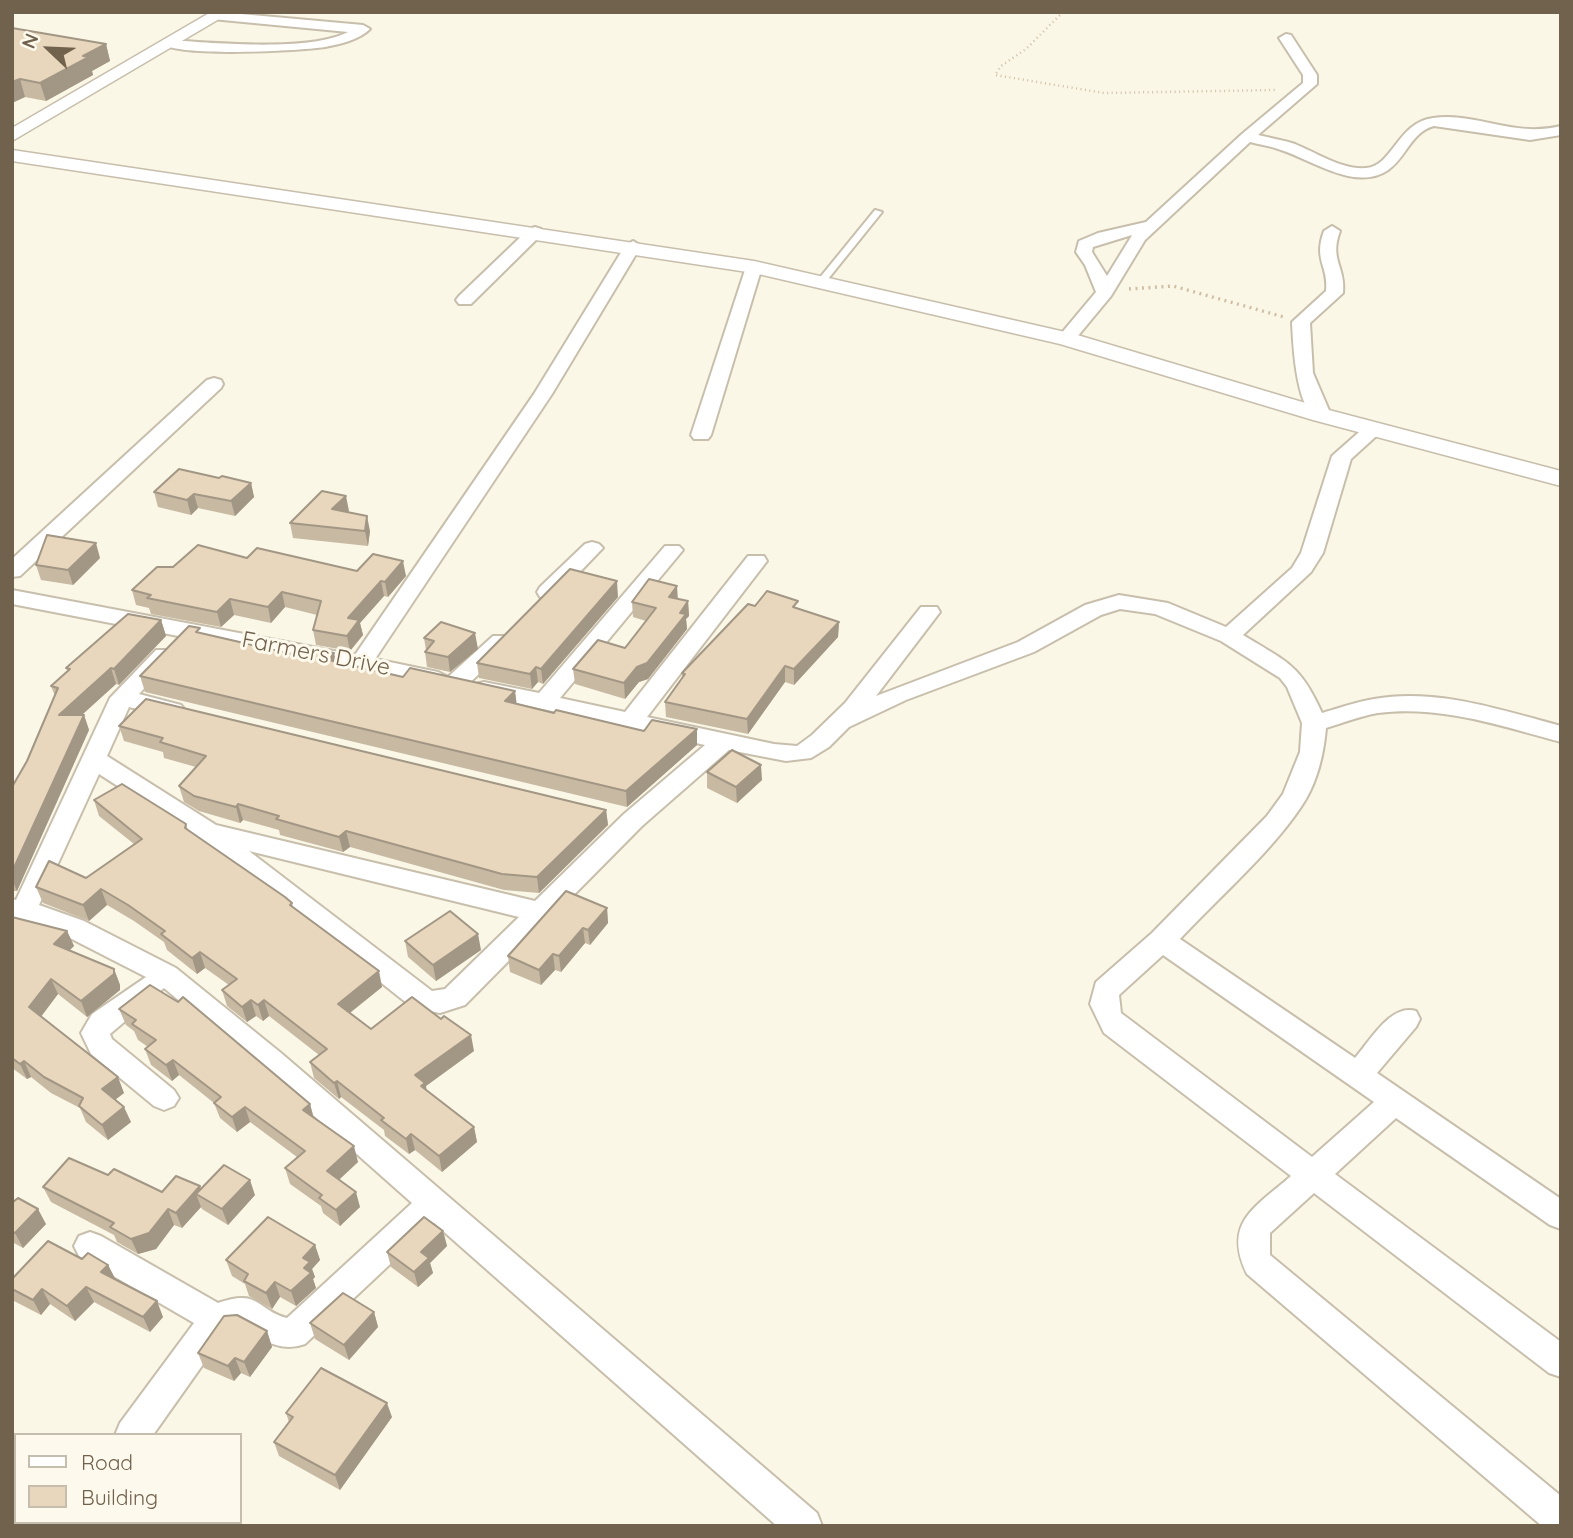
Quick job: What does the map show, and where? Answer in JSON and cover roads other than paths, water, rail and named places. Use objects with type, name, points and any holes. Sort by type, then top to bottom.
[{"type":"street","points":[[15,131],[220,14],[363,29],[352,37],[285,45],[230,47],[170,44]]},
{"type":"street","points":[[1066,339],[1105,292],[1130,248],[1150,226],[1247,137],[1305,90],[1311,80],[1310,75],[1286,38]]},
{"type":"street","points":[[1247,137],[1290,148],[1334,165],[1370,172],[1385,164],[1415,126],[1423,123],[1452,122],[1520,135],[1551,134],[1561,130]]},
{"type":"street","points":[[12,155],[633,246],[754,267],[1066,339],[1373,430],[1561,479]]},
{"type":"street","points":[[1105,292],[1093,264],[1084,252],[1085,244],[1104,236],[1150,226]]},
{"type":"street","points":[[1321,415],[1304,373],[1301,322],[1334,293],[1334,274],[1326,257],[1325,246],[1332,230]]},
{"type":"street","points":[[465,300],[535,232]]},
{"type":"street","points":[[361,663],[543,394],[633,246]]},
{"type":"street","points":[[701,435],[754,267]]},
{"type":"street","points":[[12,571],[214,384]]},
{"type":"street","points":[[1229,636],[1300,572],[1320,535],[1342,456],[1373,430]]},
{"type":"street","points":[[537,604],[592,548]]},
{"type":"street","points":[[544,702],[672,550]]},
{"type":"street","points":[[631,721],[756,561]]},
{"type":"street","name":"Farmers Drive","points":[[12,597],[361,663],[724,741],[797,753],[806,751],[840,722],[929,612]]},
{"type":"street","points":[[840,722],[898,695],[1026,647],[1102,606],[1133,602],[1160,608],[1229,636],[1288,673],[1298,685],[1314,723],[1312,752],[1303,779],[1282,813],[1162,940],[1106,990],[1102,1001],[1105,1013],[1114,1025],[1561,1362]]},
{"type":"street","points":[[456,683],[519,623]]},
{"type":"street","points":[[188,629],[122,698],[94,760],[18,909],[112,946],[166,975],[271,1061],[804,1526]]},
{"type":"street","points":[[122,698],[189,714]]},
{"type":"street","points":[[1314,723],[1376,706],[1409,704],[1453,708],[1561,734]]},
{"type":"street","points":[[94,760],[209,833],[423,1000],[435,1003],[447,1002],[455,997],[633,820],[724,741]]},
{"type":"street","points":[[606,813],[633,820]]},
{"type":"street","points":[[209,833],[540,912]]},
{"type":"street","points":[[1162,940],[1395,1101],[1558,1208]]},
{"type":"street","points":[[164,1098],[101,1046],[95,1033],[102,1022],[166,975]]},
{"type":"street","points":[[1358,1075],[1406,1019]]},
{"type":"street","points":[[1395,1101],[1256,1226],[1251,1238],[1252,1252],[1258,1264],[1561,1519]]},
{"type":"street","points":[[133,1433],[216,1320],[230,1312],[246,1311],[278,1332],[293,1333],[434,1203]]},
{"type":"street","points":[[90,1246],[216,1320]]},
{"type":"lane","points":[[821,282],[878,212]]}]
